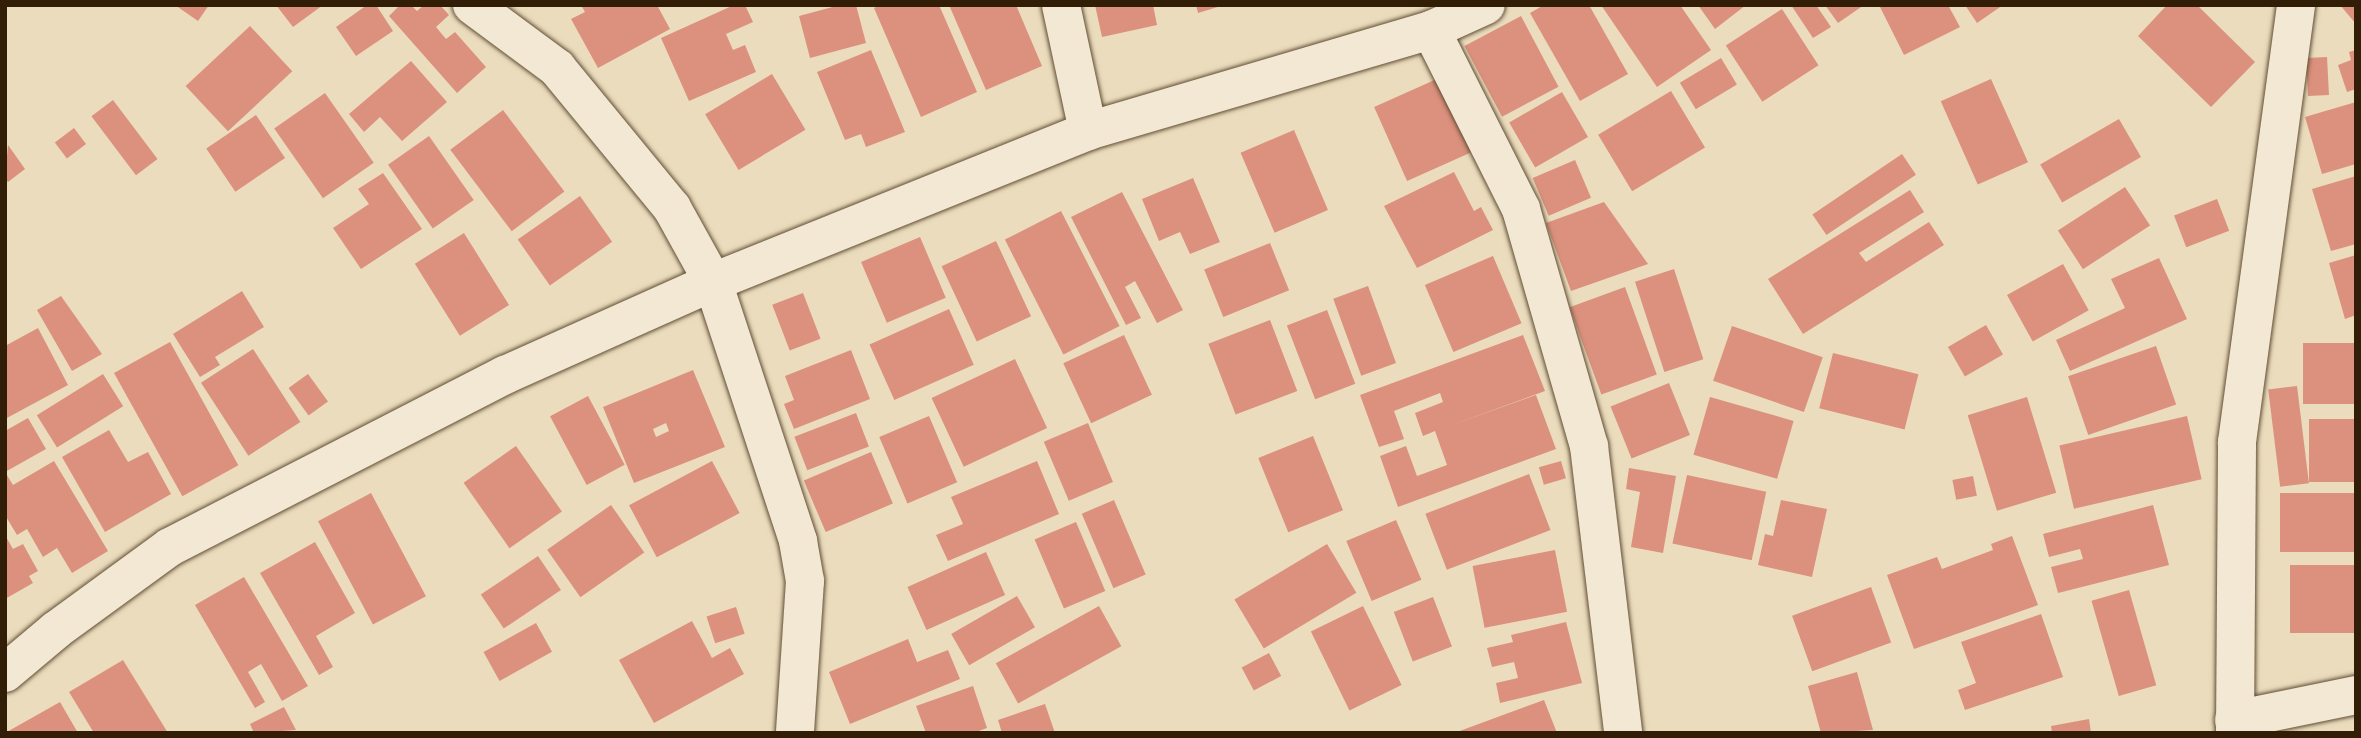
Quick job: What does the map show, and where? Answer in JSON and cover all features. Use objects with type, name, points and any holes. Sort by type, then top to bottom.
[{"type":"street","points":[[472,5],[557,68],[672,208],[713,282],[803,567],[794,733]]},
{"type":"street","points":[[1060,5],[1088,131]]},
{"type":"street","points":[[5,673],[56,630],[170,547],[505,375],[713,282],[1088,131],[1432,30],[1486,5]]},
{"type":"street","points":[[2296,5],[2237,442],[2234,726],[2356,695]]},
{"type":"street","points":[[1432,30],[1521,209],[1589,446],[1623,733]]},
{"type":"building","points":[[175,5],[209,5],[198,21]]},
{"type":"building","points":[[276,5],[323,5],[293,27]]},
{"type":"building","points":[[367,5],[376,5],[393,31],[356,56],[336,27]]},
{"type":"building","points":[[400,5],[411,5],[417,11],[424,5],[440,5],[449,15],[436,27],[446,39],[455,32],[486,67],[457,93],[389,16]]},
{"type":"building","points":[[581,5],[657,5],[670,29],[598,68],[571,19],[585,12]]},
{"type":"building","points":[[734,5],[745,5],[753,22],[726,34],[733,50],[745,45],[756,72],[689,101],[661,38]]},
{"type":"building","points":[[840,5],[856,5],[866,43],[810,58],[799,16]]},
{"type":"building","points":[[880,5],[939,5],[977,92],[921,117],[874,8]]},
{"type":"building","points":[[949,5],[1016,5],[1042,66],[986,90]]},
{"type":"building","points":[[1095,5],[1153,5],[1157,25],[1102,37]]},
{"type":"building","points":[[1196,5],[1221,5],[1221,6],[1198,13]]},
{"type":"building","points":[[1544,5],[1589,5],[1628,74],[1580,101],[1530,13]]},
{"type":"building","points":[[1601,5],[1680,5],[1711,50],[1657,87]]},
{"type":"building","points":[[1698,5],[1746,5],[1715,29]]},
{"type":"building","points":[[1791,5],[1816,5],[1831,27],[1813,38]]},
{"type":"building","points":[[1825,5],[1864,5],[1838,23]]},
{"type":"building","points":[[1879,5],[1948,5],[1960,27],[1904,55]]},
{"type":"building","points":[[1965,5],[2003,5],[1977,23]]},
{"type":"building","points":[[2167,5],[2197,5],[2255,62],[2211,107],[2138,36]]},
{"type":"building","points":[[2340,5],[2356,5],[2356,24]]},
{"type":"building","points":[[1782,9],[1818,65],[1762,102],[1726,45]]},
{"type":"building","points":[[1521,16],[1559,87],[1502,117],[1464,46]]},
{"type":"building","points":[[250,26],[292,71],[228,131],[186,86]]},
{"type":"building","points":[[871,50],[905,132],[866,147],[861,134],[845,140],[817,72]]},
{"type":"building","points":[[2356,50],[2356,89],[2347,92],[2338,65],[2351,60],[2349,52]]},
{"type":"building","points":[[2327,57],[2329,95],[2308,96],[2306,58]]},
{"type":"building","points":[[1721,58],[1737,85],[1696,109],[1680,83]]},
{"type":"building","points":[[411,61],[447,102],[402,141],[380,117],[364,132],[349,114]]},
{"type":"building","points":[[772,74],[805,130],[739,170],[705,114]]},
{"type":"building","points":[[1439,78],[1472,152],[1407,181],[1374,107]]},
{"type":"building","points":[[1991,79],[2028,162],[1978,185],[1941,101]]},
{"type":"building","points":[[1671,91],[1705,148],[1632,191],[1598,135]]},
{"type":"building","points":[[1562,92],[1588,137],[1535,168],[1509,122]]},
{"type":"building","points":[[325,93],[374,163],[323,198],[274,129]]},
{"type":"building","points":[[113,100],[158,159],[136,175],[91,116]]},
{"type":"building","points":[[2356,102],[2356,164],[2322,174],[2305,117]]},
{"type":"building","points":[[503,110],[564,191],[512,231],[450,150]]},
{"type":"building","points":[[256,115],[285,158],[235,192],[206,149]]},
{"type":"building","points":[[2119,119],[2141,157],[2062,203],[2040,164]]},
{"type":"building","points":[[74,128],[86,144],[67,158],[55,142]]},
{"type":"building","points":[[1294,130],[1328,210],[1275,233],[1241,153]]},
{"type":"building","points":[[429,136],[474,200],[433,229],[388,165]]},
{"type":"building","points":[[8,145],[25,169],[8,182],[5,179]]},
{"type":"building","points":[[1902,154],[1916,175],[1826,235],[1812,214]]},
{"type":"building","points":[[1575,160],[1591,198],[1549,216],[1533,178]]},
{"type":"building","points":[[1454,172],[1474,211],[1481,207],[1493,230],[1417,268],[1384,206]]},
{"type":"building","points":[[383,173],[422,229],[361,269],[333,228],[369,204],[358,189]]},
{"type":"building","points":[[2356,176],[2356,244],[2331,251],[2312,189]]},
{"type":"building","points":[[1193,178],[1220,242],[1190,254],[1180,232],[1159,241],[1142,199]]},
{"type":"building","points":[[2125,187],[2150,226],[2083,269],[2058,231]]},
{"type":"building","points":[[1910,190],[1924,212],[1859,253],[1866,262],[1929,222],[1944,245],[1803,334],[1768,279]]},
{"type":"building","points":[[1122,192],[1183,310],[1157,323],[1135,281],[1125,287],[1141,318],[1126,325],[1071,217]]},
{"type":"building","points":[[580,196],[612,242],[550,285],[518,240]]},
{"type":"building","points":[[2217,199],[2229,231],[2186,247],[2174,215]]},
{"type":"building","points":[[1604,202],[1648,264],[1571,291],[1546,223]]},
{"type":"building","points":[[1061,211],[1120,326],[1063,355],[1005,240]]},
{"type":"building","points":[[464,233],[509,305],[460,336],[415,264]]},
{"type":"building","points":[[920,237],[946,298],[887,323],[861,262]]},
{"type":"building","points":[[996,241],[1031,316],[977,342],[942,266]]},
{"type":"building","points":[[1270,243],[1289,290],[1223,317],[1204,270]]},
{"type":"building","points":[[2356,255],[2356,315],[2345,319],[2329,263]]},
{"type":"building","points":[[1493,256],[1522,323],[1453,352],[1425,285]]},
{"type":"building","points":[[2159,258],[2187,319],[2070,371],[2056,340],[2125,308],[2111,279]]},
{"type":"building","points":[[2063,264],[2089,310],[2033,341],[2007,295]]},
{"type":"building","points":[[1674,269],[1703,359],[1664,372],[1635,282]]},
{"type":"building","points":[[1368,286],[1396,363],[1361,376],[1333,299]]},
{"type":"building","points":[[1625,287],[1657,374],[1601,395],[1570,307]]},
{"type":"building","points":[[242,291],[264,327],[215,357],[220,365],[200,377],[173,334]]},
{"type":"building","points":[[803,293],[821,339],[790,351],[772,305]]},
{"type":"building","points":[[61,296],[102,354],[72,371],[37,310]]},
{"type":"building","points":[[949,309],[974,365],[894,400],[870,344]]},
{"type":"building","points":[[1327,310],[1355,384],[1315,399],[1287,325]]},
{"type":"building","points":[[1270,320],[1297,391],[1236,415],[1208,344]]},
{"type":"building","points":[[1986,325],[2003,354],[1965,376],[1948,347]]},
{"type":"building","points":[[1732,326],[1823,357],[1804,412],[1713,381]]},
{"type":"building","points":[[38,328],[68,385],[5,419],[5,346]]},
{"type":"building","points":[[1124,335],[1152,395],[1091,423],[1063,363]]},
{"type":"building","points":[[1523,335],[1545,391],[1449,426],[1536,395],[1556,449],[1398,507],[1380,456],[1406,446],[1417,476],[1447,465],[1435,431],[1423,436],[1415,413],[1443,402],[1440,393],[1394,411],[1404,439],[1379,447],[1360,395]]},
{"type":"building","points":[[170,342],[238,465],[182,496],[114,373]]},
{"type":"building","points":[[2303,343],[2356,343],[2356,404],[2303,404]]},
{"type":"building","points":[[2156,346],[2176,405],[2088,435],[2068,376]]},
{"type":"building","points":[[253,349],[300,422],[248,456],[201,383]]},
{"type":"building","points":[[851,350],[870,399],[794,429],[784,404],[794,400],[785,376]]},
{"type":"building","points":[[1833,353],[1918,374],[1905,430],[1819,408]]},
{"type":"building","points":[[1015,359],[1047,428],[964,467],[932,398]]},
{"type":"building","points":[[693,370],[725,447],[634,483],[603,407]],"holes":[[[666,423],[669,431],[656,437],[653,429]]]},
{"type":"building","points":[[103,374],[123,406],[57,448],[37,415]]},
{"type":"building","points":[[308,374],[328,402],[309,416],[289,388]]},
{"type":"building","points":[[1669,383],[1690,435],[1632,459],[1611,407]]},
{"type":"building","points":[[2297,386],[2309,483],[2280,487],[2268,390]]},
{"type":"building","points":[[588,396],[625,465],[587,485],[550,416]]},
{"type":"building","points":[[1710,397],[1794,421],[1777,479],[1693,455]]},
{"type":"building","points":[[2027,397],[2056,493],[1997,511],[1968,415]]},
{"type":"building","points":[[856,413],[869,447],[807,470],[794,437]]},
{"type":"building","points":[[929,416],[957,482],[907,503],[879,437]]},
{"type":"building","points":[[2187,416],[2202,479],[2074,509],[2059,445]]},
{"type":"building","points":[[28,418],[46,449],[5,472],[5,431]]},
{"type":"building","points":[[2309,419],[2356,419],[2356,482],[2309,482]]},
{"type":"building","points":[[1088,423],[1113,482],[1069,501],[1044,442]]},
{"type":"building","points":[[109,430],[128,462],[148,452],[171,494],[105,532],[62,457]]},
{"type":"building","points":[[1313,436],[1343,510],[1288,532],[1258,458]]},
{"type":"building","points":[[516,446],[562,512],[509,548],[464,483]]},
{"type":"building","points":[[871,452],[893,504],[826,532],[804,481]]},
{"type":"building","points":[[54,461],[108,551],[72,573],[57,548],[43,557],[27,529],[17,535],[5,515],[5,472],[13,485]]},
{"type":"building","points":[[712,461],[740,513],[657,557],[629,505]]},
{"type":"building","points":[[1037,461],[1059,514],[948,561],[936,535],[963,524],[951,497]]},
{"type":"building","points":[[1561,461],[1566,478],[1544,485],[1539,467]]},
{"type":"building","points":[[1629,468],[1676,476],[1663,553],[1631,547],[1640,492],[1626,489]]},
{"type":"building","points":[[1529,474],[1551,530],[1447,570],[1425,514]]},
{"type":"building","points":[[1687,475],[1766,492],[1752,560],[1672,543]]},
{"type":"building","points":[[1973,476],[1977,496],[1956,500],[1952,480]]},
{"type":"building","points":[[371,493],[426,596],[373,624],[318,521]]},
{"type":"building","points":[[2280,493],[2356,493],[2356,552],[2280,552]]},
{"type":"building","points":[[1114,500],[1146,575],[1113,588],[1082,514]]},
{"type":"building","points":[[1781,500],[1827,509],[1812,577],[1758,565],[1765,534],[1773,536]]},
{"type":"building","points":[[611,505],[644,553],[580,597],[547,550]]},
{"type":"building","points":[[2153,505],[2169,565],[2058,593],[2051,567],[2083,559],[2080,549],[2049,557],[2043,534]]},
{"type":"building","points":[[1396,520],[1421,580],[1372,601],[1346,541]]},
{"type":"building","points":[[1076,522],[1105,591],[1064,609],[1035,540]]},
{"type":"building","points":[[5,535],[13,549],[23,544],[38,571],[29,576],[33,583],[5,599]]},
{"type":"building","points":[[2012,536],[2038,605],[1914,649],[1887,575],[1937,557],[1942,569],[1993,550],[1991,544]]},
{"type":"building","points":[[315,542],[355,613],[316,636],[333,667],[319,675],[260,573]]},
{"type":"building","points":[[1327,544],[1356,593],[1264,648],[1234,600]]},
{"type":"building","points":[[1555,550],[1567,612],[1485,628],[1473,566]]},
{"type":"building","points":[[986,552],[1005,595],[927,630],[907,587]]},
{"type":"building","points":[[538,556],[561,590],[504,629],[481,595]]},
{"type":"building","points":[[2290,565],[2356,565],[2356,633],[2290,633]]},
{"type":"building","points":[[244,577],[308,686],[282,701],[261,664],[248,672],[265,702],[255,708],[195,605]]},
{"type":"building","points":[[1871,587],[1891,642],[1812,671],[1792,616]]},
{"type":"building","points":[[2129,590],[2156,685],[2119,696],[2092,601]]},
{"type":"building","points":[[1017,596],[1035,627],[969,665],[951,634]]},
{"type":"building","points":[[1433,597],[1452,646],[1413,662],[1394,612]]},
{"type":"building","points":[[1099,606],[1121,646],[1018,703],[996,663]]},
{"type":"building","points":[[1363,606],[1402,685],[1349,711],[1311,631]]},
{"type":"building","points":[[736,607],[745,634],[715,643],[707,617]]},
{"type":"building","points":[[2041,614],[2063,677],[1965,710],[1958,690],[1976,683],[1961,642]]},
{"type":"building","points":[[692,621],[712,658],[730,648],[744,674],[654,723],[619,660]]},
{"type":"building","points":[[1566,622],[1582,683],[1500,703],[1496,683],[1518,678],[1514,662],[1492,667],[1487,648],[1513,642],[1511,635]]},
{"type":"building","points":[[536,623],[552,652],[500,681],[484,652]]},
{"type":"building","points":[[908,639],[917,662],[948,650],[960,679],[850,724],[829,672]]},
{"type":"building","points":[[1269,653],[1281,676],[1254,691],[1242,668]]},
{"type":"building","points":[[123,660],[168,733],[94,733],[69,692]]},
{"type":"building","points":[[1857,672],[1873,730],[1821,733],[1808,686]]},
{"type":"building","points":[[973,686],[987,728],[973,733],[926,733],[916,706]]},
{"type":"building","points":[[1544,700],[1557,733],[1457,733],[1457,732]]},
{"type":"building","points":[[60,702],[78,733],[5,733]]},
{"type":"building","points":[[1045,704],[1055,733],[1002,733],[998,720]]},
{"type":"building","points":[[284,707],[296,730],[254,733],[250,724]]},
{"type":"building","points":[[2089,719],[2091,733],[2052,733],[2051,726]]}]
